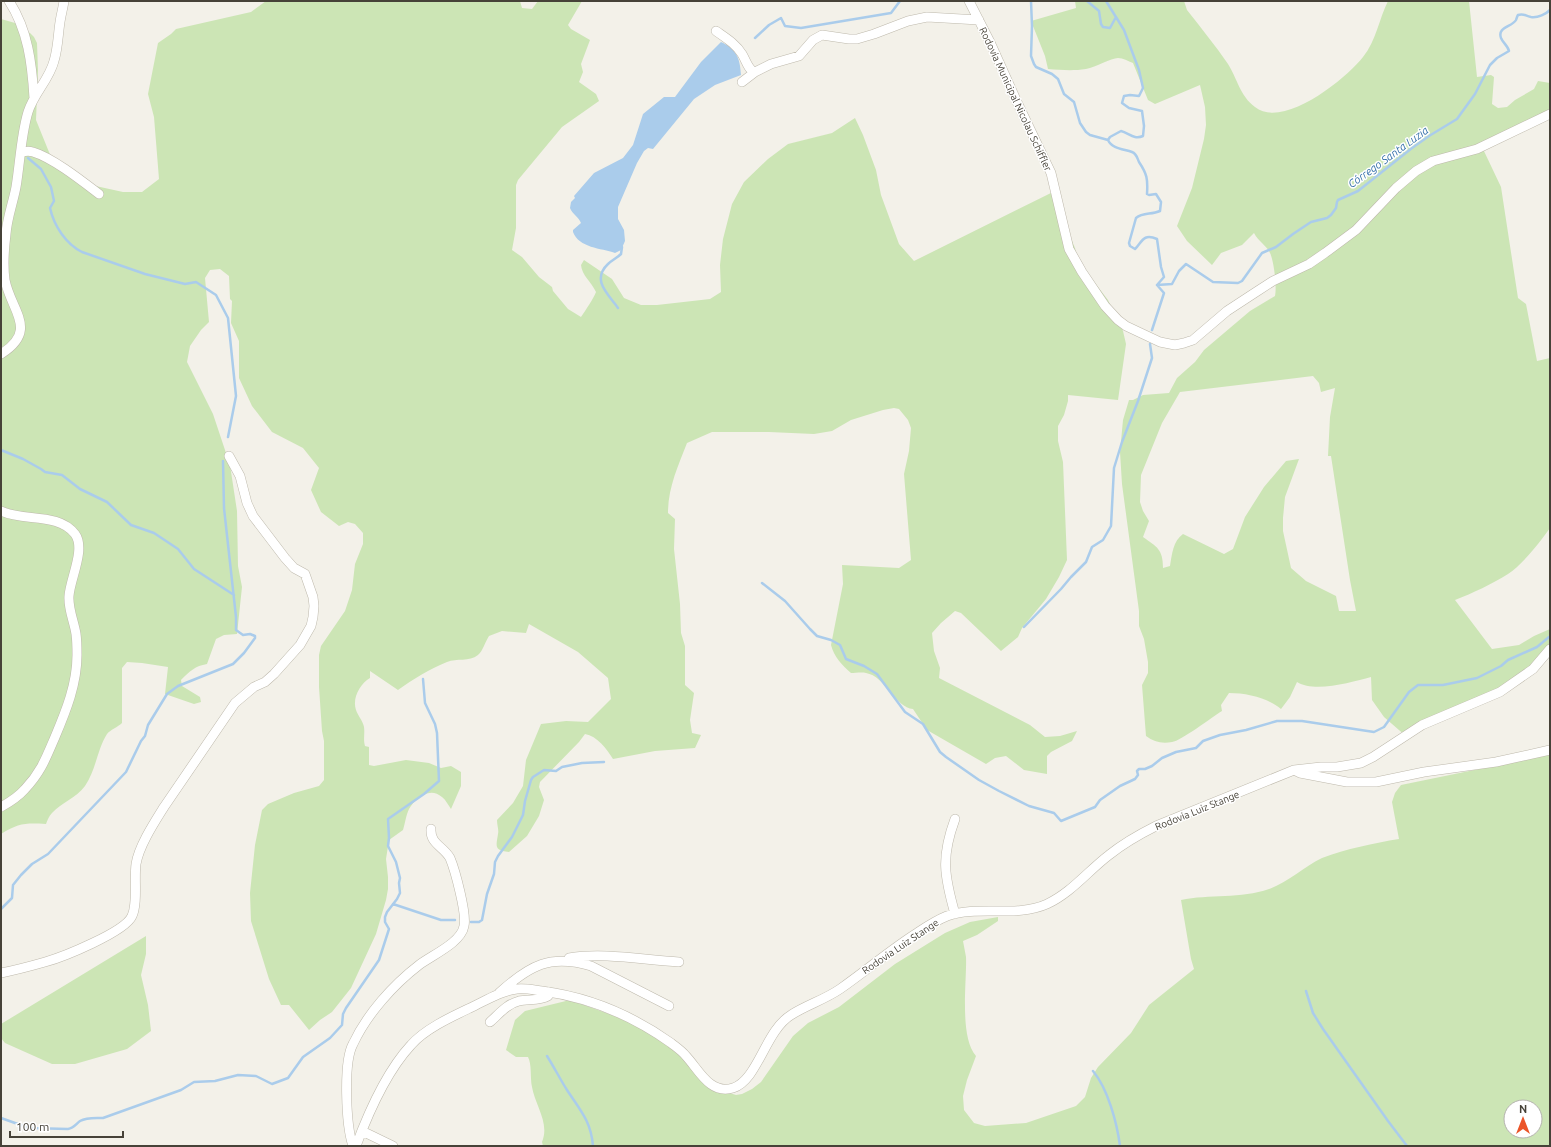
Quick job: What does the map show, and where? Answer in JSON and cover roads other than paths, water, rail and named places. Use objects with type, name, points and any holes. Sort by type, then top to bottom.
[{"type":"street","points":[[9,1],[21,23],[26,40],[33,77],[34,98]]},
{"type":"street","points":[[1,354],[12,346],[19,338],[21,329],[20,321],[6,282],[3,266],[8,218],[16,189],[28,112],[34,98],[54,63],[64,1]]},
{"type":"street","name":"Rodovia Municipal Nicolau Schiffler","points":[[969,1],[1051,173],[1070,249],[1074,259],[1105,306],[1118,320],[1148,338],[1167,344],[1175,345],[1193,340],[1227,311],[1273,281],[1309,264],[1325,253],[1356,230],[1396,188],[1416,171],[1433,161],[1477,149],[1550,114]]},
{"type":"street","points":[[742,82],[755,72],[772,64],[798,56],[813,40],[822,35],[849,40],[858,39],[908,21],[927,17],[979,20]]},
{"type":"street","points":[[716,31],[742,53],[752,71],[755,72]]},
{"type":"street","points":[[21,153],[26,151],[33,152],[45,158],[69,172],[100,194]]},
{"type":"street","points":[[1,973],[47,962],[113,933],[128,923],[134,909],[136,863],[139,853],[164,807],[235,703],[254,687],[265,682],[274,674],[300,645],[311,626],[314,606],[305,574],[294,568],[285,558],[253,516],[247,503],[240,476],[229,456]]},
{"type":"street","points":[[1,511],[12,515],[54,521],[64,525],[75,534],[78,541],[78,551],[70,590],[69,603],[76,636],[77,657],[68,706],[45,763],[25,790],[1,807]]},
{"type":"street","name":"Rodovia Luiz Stange","points":[[356,1146],[380,1091],[412,1043],[452,1016],[497,995],[519,989],[549,992],[590,1001],[603,1006],[648,1029],[681,1051],[709,1083],[728,1089],[739,1085],[749,1074],[782,1020],[800,1009],[839,990],[899,945],[928,926],[945,917],[955,914],[1015,911],[1043,906],[1070,890],[1110,854],[1134,837],[1156,826],[1294,770],[1321,767],[1336,768],[1361,763],[1373,757],[1422,725],[1500,692],[1533,669],[1550,649]]},
{"type":"street","points":[[1294,770],[1300,773],[1333,780],[1347,782],[1376,782],[1424,772],[1496,762],[1550,750]]},
{"type":"street","points":[[955,914],[948,889],[945,864],[948,838],[956,819]]},
{"type":"street","points":[[352,1146],[348,1118],[348,1064],[352,1044],[367,1020],[398,984],[419,966],[460,936],[465,926],[465,912],[450,860],[432,840],[431,829]]},
{"type":"street","points":[[562,960],[569,957],[606,956],[679,962]]},
{"type":"street","points":[[497,995],[510,983],[540,964],[562,960],[578,962],[591,966],[669,1006]]},
{"type":"street","points":[[490,1022],[512,1004],[530,999],[545,998],[548,996],[549,992]]},
{"type":"street","points":[[362,1131],[393,1146]]},
{"type":"water","points":[[721,42],[736,54],[740,63],[741,75],[715,85],[694,99],[653,149],[648,148],[644,151],[637,163],[618,207],[618,219],[624,230],[625,241],[621,250],[615,253],[591,247],[580,241],[573,232],[573,230],[581,223],[570,208],[571,202],[575,198],[574,196],[594,173],[623,158],[633,145],[643,114],[664,97],[675,97],[701,62]]},
{"type":"waterway","points":[[755,38],[769,25],[781,18],[785,26],[801,28],[891,13],[900,1]]},
{"type":"waterway","points":[[1031,1],[1031,56],[1034,64],[1036,67],[1052,74],[1058,79],[1064,94],[1074,102],[1080,123],[1086,132],[1090,135],[1108,140]]},
{"type":"waterway","points":[[1087,1],[1099,11],[1101,24],[1103,27],[1110,28],[1116,17]]},
{"type":"waterway","name":"Córrego Santa Luzia","points":[[1106,1],[1124,30],[1139,70],[1143,88],[1139,96],[1124,96],[1122,103],[1129,108],[1142,111],[1144,126],[1143,136],[1134,137],[1121,131],[1110,137],[1108,140]]},
{"type":"waterway","name":"Córrego Santa Luzia","points":[[1157,285],[1172,284],[1179,271],[1186,264],[1213,282],[1238,283],[1242,281],[1262,253],[1276,247],[1311,222],[1327,218],[1336,208],[1338,200],[1358,191],[1412,148],[1457,119],[1475,94],[1490,65],[1497,58],[1509,51],[1501,38],[1500,34],[1503,29],[1514,22],[1518,15],[1522,14],[1536,17],[1550,10]]},
{"type":"waterway","name":"Córrego Santa Luzia","points":[[1108,140],[1115,147],[1132,152],[1137,156],[1146,177],[1147,194],[1156,194],[1161,202],[1160,211],[1141,215],[1136,218],[1129,243],[1130,246],[1135,249],[1143,239],[1149,237],[1157,239],[1164,277],[1157,285]]},
{"type":"waterway","points":[[28,158],[41,169],[51,187],[54,201],[50,208],[54,221],[62,234],[76,249],[145,274],[185,284],[196,282],[216,295],[228,318],[236,396],[228,437]]},
{"type":"waterway","points":[[618,308],[603,287],[601,276],[603,270],[608,264],[621,254],[622,247]]},
{"type":"waterway","points":[[1152,330],[1164,293],[1157,285]]},
{"type":"waterway","points":[[1024,627],[1086,562],[1092,547],[1103,540],[1111,526],[1114,468],[1152,358],[1150,344]]},
{"type":"waterway","points":[[1,450],[23,459],[45,472],[62,475],[80,489],[107,502],[131,525],[154,533],[178,549],[194,569],[234,595]]},
{"type":"waterway","points":[[1,909],[12,898],[13,885],[21,875],[32,864],[48,854],[126,772],[141,741],[145,736],[148,725],[167,694],[178,686],[233,664],[244,653],[255,638],[255,636],[250,634],[243,635],[236,630],[236,617],[224,508],[223,461]]},
{"type":"waterway","points":[[762,583],[785,601],[817,636],[831,640],[840,645],[846,659],[864,666],[877,674],[905,712],[923,724],[940,752],[946,757],[979,780],[1029,806],[1054,813],[1061,821],[1095,807],[1100,800],[1120,786],[1135,779],[1138,775],[1137,771],[1139,769],[1145,769],[1152,766],[1162,758],[1176,752],[1196,748],[1203,741],[1220,735],[1246,730],[1277,721],[1302,721],[1374,732],[1384,727],[1409,692],[1418,685],[1443,685],[1477,678],[1501,666],[1508,660],[1537,647],[1549,637]]},
{"type":"waterway","points":[[1,1118],[29,1128],[68,1129],[85,1119],[103,1118],[181,1090],[194,1082],[215,1081],[238,1075],[256,1076],[272,1084],[288,1078],[303,1057],[330,1038],[342,1025],[343,1014],[346,1008],[379,960],[389,929],[385,922],[385,917],[400,893],[400,878],[396,862],[388,846],[388,819],[424,794],[439,781],[437,733],[435,724],[425,703],[423,679]]},
{"type":"waterway","points":[[471,922],[479,922],[482,920],[487,894],[494,874],[495,862],[512,837],[523,815],[525,801],[533,777],[544,770],[556,771],[562,767],[582,763],[604,762]]},
{"type":"waterway","points":[[393,904],[441,920],[455,920]]},
{"type":"waterway","points":[[1306,991],[1313,1013],[1323,1029],[1407,1146]]},
{"type":"waterway","points":[[547,1056],[564,1086],[584,1116],[590,1130],[593,1146]]},
{"type":"waterway","points":[[1093,1071],[1103,1087],[1111,1107],[1117,1127],[1120,1146]]}]
